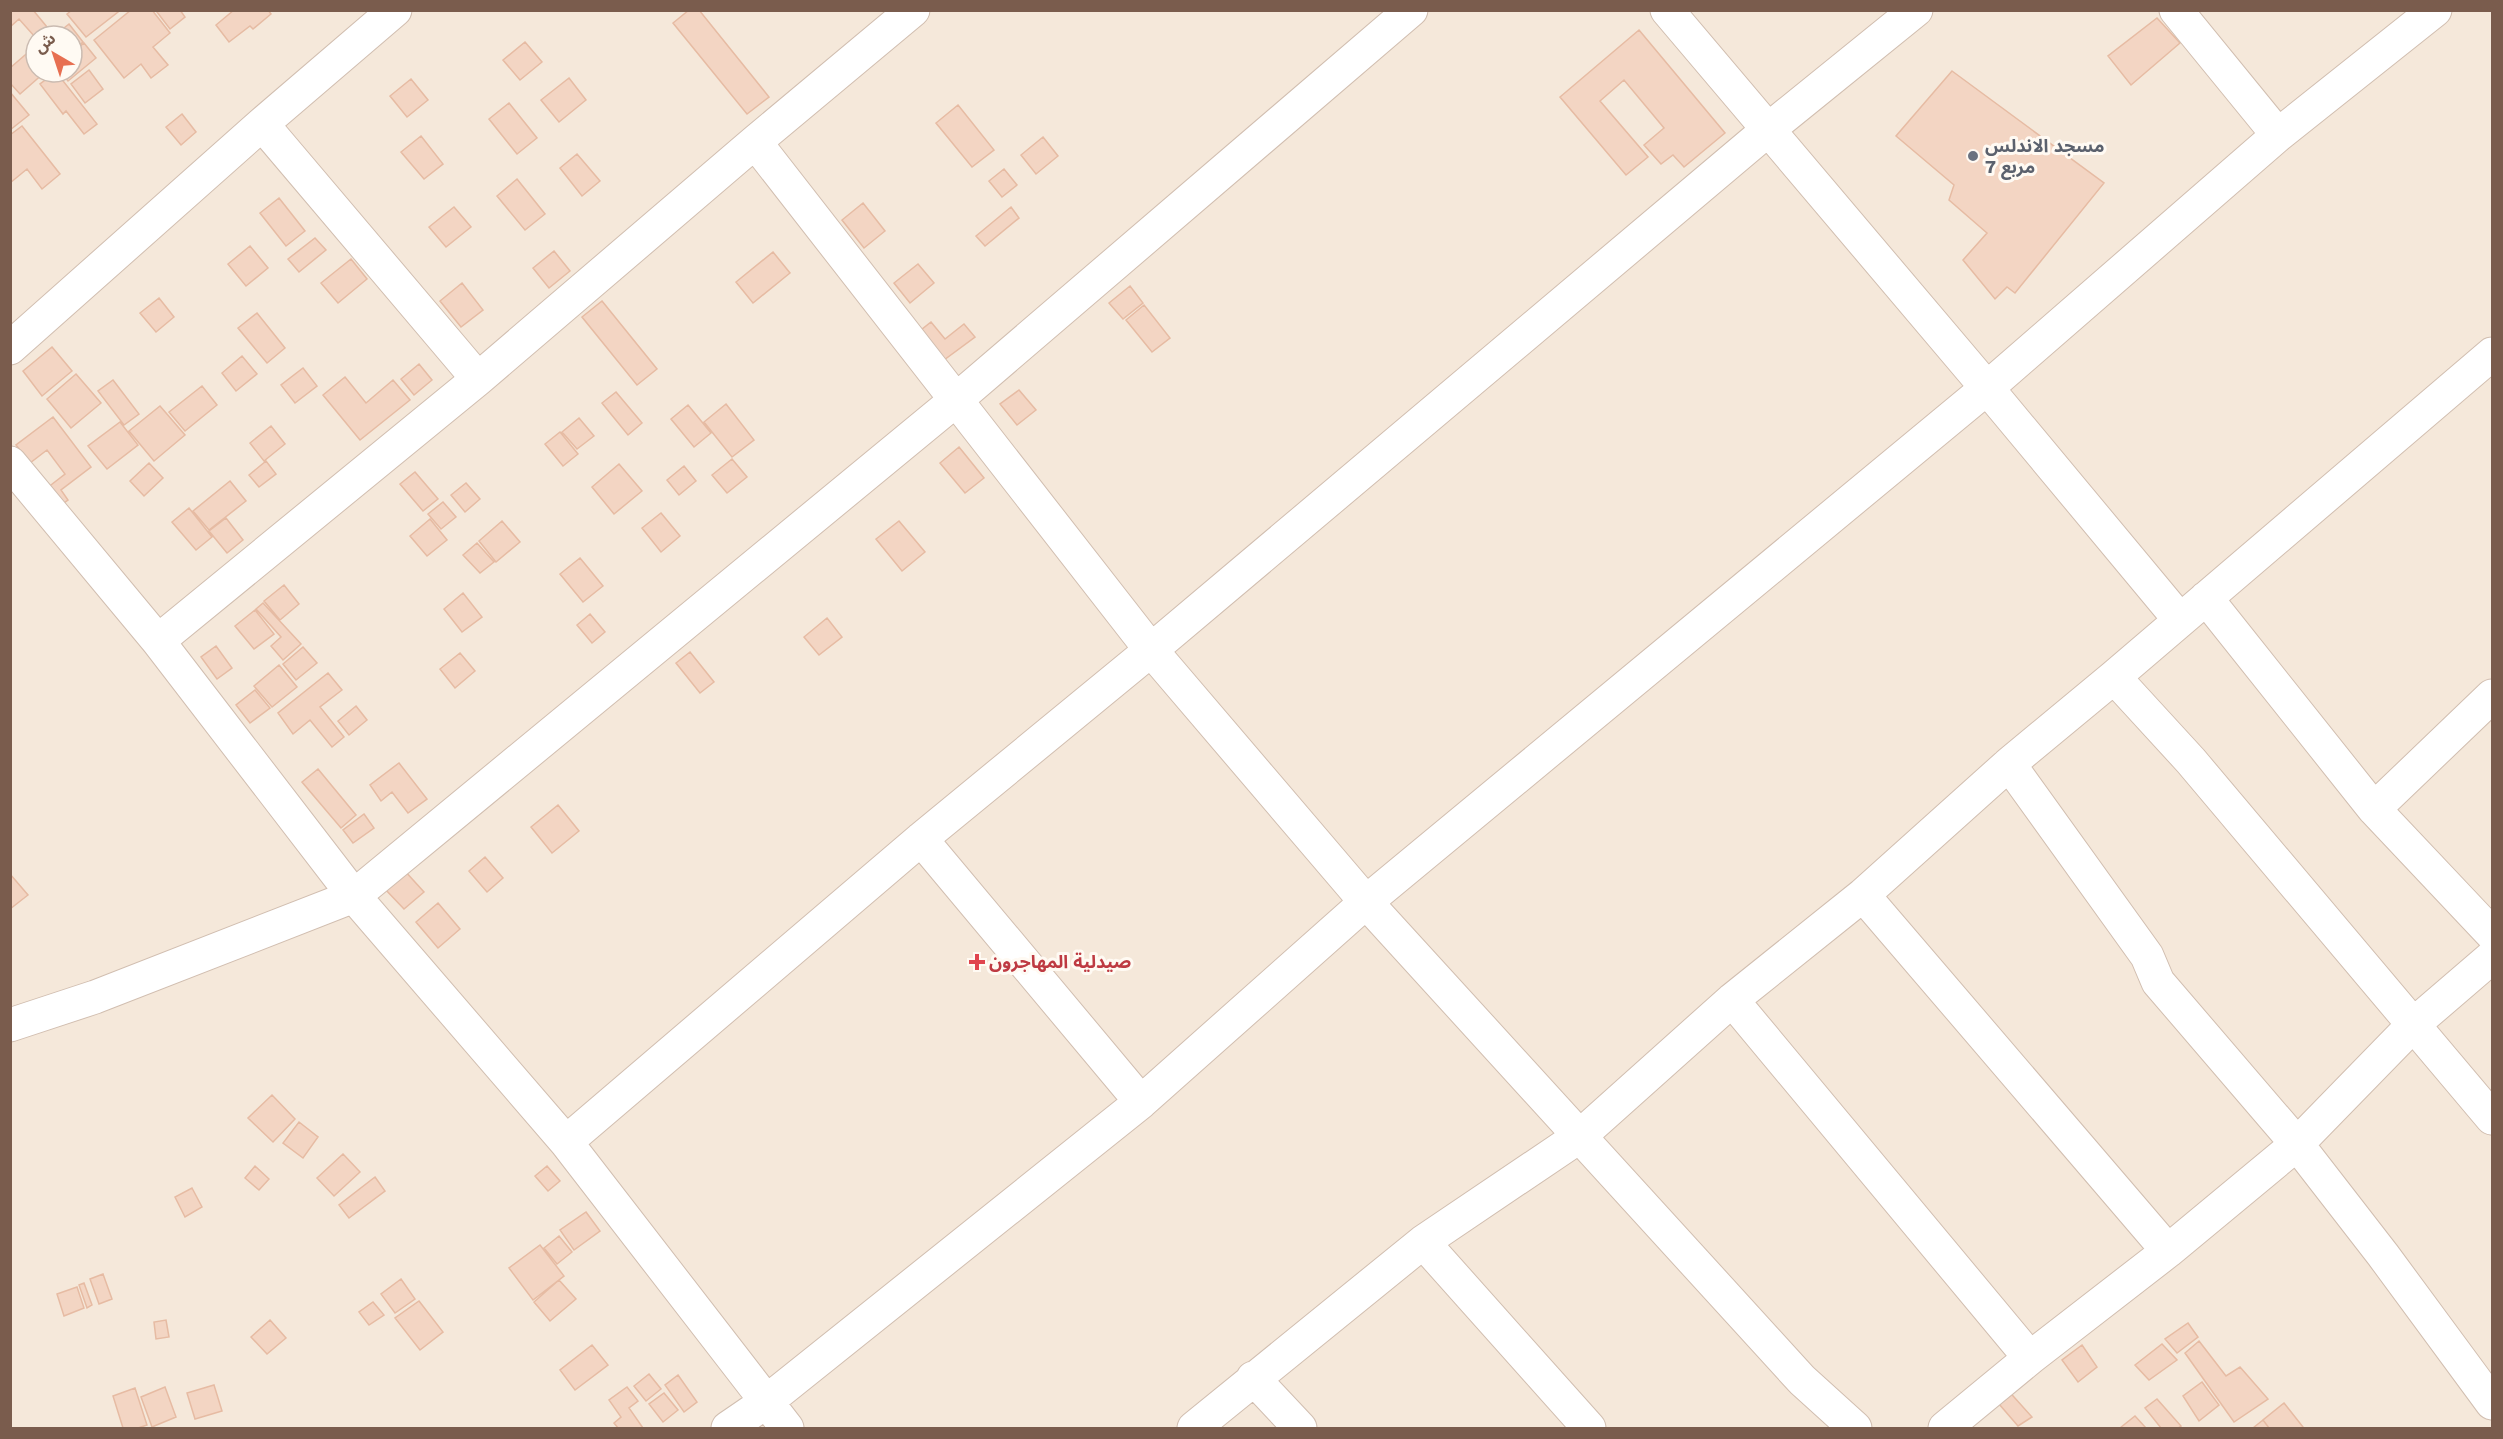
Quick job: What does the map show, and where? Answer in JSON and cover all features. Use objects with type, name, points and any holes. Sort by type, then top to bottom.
[{"type":"street","points":[[10,348],[262,124],[395,10]]},
{"type":"street","points":[[158,641],[478,379],[913,10]]},
{"type":"street","points":[[10,1025],[95,997],[354,896],[956,400],[1412,10]]},
{"type":"street","points":[[1667,10],[1988,388],[2180,620]]},
{"type":"street","points":[[566,1142],[921,839],[1151,650],[1769,129],[1916,10]]},
{"type":"street","points":[[2176,10],[2278,135]]},
{"type":"street","points":[[728,1428],[766,1402],[1141,1102],[1366,902],[1988,388],[2278,135],[2435,10]]},
{"type":"street","points":[[262,124],[478,379]]},
{"type":"street","points":[[755,142],[1151,650],[1366,902],[1802,1380],[1855,1428]]},
{"type":"street","points":[[1194,1428],[1423,1242],[1580,1136],[1732,1000],[1863,895],[2009,764],[2493,354]]},
{"type":"street","points":[[10,463],[158,641],[354,896],[566,1142],[786,1428]]},
{"type":"street","points":[[2206,598],[2374,809],[2493,934]]},
{"type":"street","points":[[2114,677],[2191,761],[2493,1118]]},
{"type":"street","points":[[2374,809],[2493,696]]},
{"type":"street","points":[[2009,764],[2147,956],[2158,982],[2297,1144],[2493,1403]]},
{"type":"street","points":[[921,839],[1141,1102]]},
{"type":"street","points":[[1863,895],[2168,1251]]},
{"type":"street","points":[[1945,1428],[2030,1358],[2168,1251],[2297,1144],[2414,1024],[2493,957]]},
{"type":"street","points":[[1732,1000],[2030,1358]]},
{"type":"street","points":[[1423,1242],[1589,1428]]},
{"type":"street","points":[[1253,1378],[1300,1428]]},
{"type":"shaded area","points":[[11,11],[2492,11],[2492,1428],[11,1428]]},
{"type":"building","points":[[10,10],[33,10],[45,24],[24,25],[19,19],[10,27]]},
{"type":"building","points":[[72,10],[117,10],[118,12],[86,37],[84,24],[75,24],[67,14]]},
{"type":"building","points":[[131,10],[152,10],[170,33],[153,47],[168,65],[151,78],[141,64],[124,78],[94,40]]},
{"type":"building","points":[[159,10],[180,10],[185,17],[170,29],[157,12]]},
{"type":"building","points":[[234,10],[268,10],[271,14],[253,29],[250,26],[229,42],[216,25]]},
{"type":"building","points":[[689,10],[699,10],[769,97],[747,114],[673,23]]},
{"type":"building","points":[[2157,18],[2180,43],[2131,85],[2108,56]]},
{"type":"building","points":[[1639,30],[1725,133],[1684,167],[1673,155],[1661,164],[1644,145],[1664,128],[1624,80],[1600,101],[1648,157],[1626,175],[1560,97]]},
{"type":"building","points":[[525,42],[542,62],[520,80],[503,60]]},
{"type":"building","points":[[84,43],[96,58],[84,68]]},
{"type":"building","points":[[24,56],[24,84],[31,84],[20,94],[10,83],[10,68]]},
{"type":"building","points":[[89,70],[103,89],[85,103],[71,84],[84,84],[84,74]]},
{"type":"building","points":[[1952,71],[2104,183],[2015,293],[2007,287],[1995,299],[1963,260],[1987,233],[1949,200],[1954,185],[1896,136]]},
{"type":"building","points":[[569,78],[586,100],[559,122],[541,100]]},
{"type":"building","points":[[411,79],[428,100],[407,117],[390,96]]},
{"type":"building","points":[[40,84],[65,84],[97,124],[84,134],[66,111],[63,114]]},
{"type":"building","points":[[10,92],[29,115],[10,130]]},
{"type":"building","points":[[509,103],[537,138],[517,154],[489,119]]},
{"type":"building","points":[[958,105],[994,150],[972,167],[936,123]]},
{"type":"building","points":[[182,114],[196,132],[181,145],[166,127]]},
{"type":"building","points":[[22,126],[60,174],[42,189],[27,169],[10,183],[10,135]]},
{"type":"building","points":[[421,136],[443,164],[424,179],[401,152]]},
{"type":"building","points":[[1043,137],[1058,156],[1036,174],[1021,155]]},
{"type":"building","points":[[577,154],[600,181],[582,196],[560,168]]},
{"type":"building","points":[[1004,169],[1017,185],[1002,197],[989,181]]},
{"type":"building","points":[[517,179],[545,214],[525,230],[497,196]]},
{"type":"building","points":[[279,198],[305,231],[286,246],[260,213]]},
{"type":"building","points":[[863,203],[885,231],[864,248],[842,220]]},
{"type":"building","points":[[454,207],[471,227],[446,247],[429,227]]},
{"type":"building","points":[[1011,207],[1019,218],[985,246],[976,236]]},
{"type":"building","points":[[315,238],[326,250],[299,272],[288,259]]},
{"type":"building","points":[[250,246],[268,268],[246,286],[228,264]]},
{"type":"building","points":[[554,251],[570,271],[549,288],[533,268]]},
{"type":"building","points":[[773,252],[790,273],[753,303],[736,282]]},
{"type":"building","points":[[351,259],[367,279],[338,303],[321,283]]},
{"type":"building","points":[[918,264],[934,283],[910,303],[894,283]]},
{"type":"building","points":[[462,283],[483,310],[461,327],[440,301]]},
{"type":"building","points":[[1130,286],[1143,303],[1123,319],[1109,303]]},
{"type":"building","points":[[159,298],[174,317],[156,332],[140,313]]},
{"type":"building","points":[[602,301],[657,369],[637,385],[582,317]]},
{"type":"building","points":[[1144,305],[1170,338],[1152,352],[1126,320]]},
{"type":"building","points":[[257,313],[285,348],[267,363],[238,328]]},
{"type":"building","points":[[931,322],[945,339],[964,324],[975,337],[944,360],[921,330]]},
{"type":"building","points":[[52,347],[72,371],[42,396],[23,371]]},
{"type":"building","points":[[242,356],[257,374],[236,391],[222,373]]},
{"type":"building","points":[[419,364],[432,380],[414,395],[401,379]]},
{"type":"building","points":[[303,368],[317,386],[295,403],[281,385]]},
{"type":"building","points":[[76,374],[101,403],[71,428],[47,399]]},
{"type":"building","points":[[345,377],[366,403],[393,380],[410,400],[360,440],[323,395]]},
{"type":"building","points":[[113,380],[139,414],[124,425],[98,391]]},
{"type":"building","points":[[202,386],[217,405],[185,431],[169,412]]},
{"type":"building","points":[[1019,390],[1036,410],[1017,425],[1000,404]]},
{"type":"building","points":[[616,392],[642,423],[628,435],[602,403]]},
{"type":"building","points":[[726,404],[754,440],[732,457],[704,422]]},
{"type":"building","points":[[688,405],[711,433],[694,447],[671,419]]},
{"type":"building","points":[[160,406],[185,435],[154,461],[129,431]]},
{"type":"building","points":[[53,417],[91,467],[61,490],[68,500],[61,505],[47,488],[65,474],[47,450],[30,463],[16,445]]},
{"type":"building","points":[[579,418],[594,436],[577,449],[562,432]]},
{"type":"building","points":[[120,422],[138,445],[107,469],[88,446]]},
{"type":"building","points":[[271,426],[285,444],[264,461],[250,443]]},
{"type":"building","points":[[560,432],[578,454],[563,466],[545,444]]},
{"type":"building","points":[[959,447],[984,478],[965,493],[940,463]]},
{"type":"building","points":[[732,459],[747,477],[727,493],[712,475]]},
{"type":"building","points":[[266,461],[276,474],[259,487],[249,475]]},
{"type":"building","points":[[149,463],[163,478],[144,496],[130,481]]},
{"type":"building","points":[[619,464],[642,491],[614,514],[592,487]]},
{"type":"building","points":[[684,466],[696,481],[679,495],[667,480]]},
{"type":"building","points":[[415,472],[438,499],[423,511],[400,484]]},
{"type":"building","points":[[230,481],[246,501],[209,530],[193,511]]},
{"type":"building","points":[[466,483],[480,499],[465,512],[451,495]]},
{"type":"building","points":[[443,502],[456,517],[441,529],[428,514]]},
{"type":"building","points":[[189,508],[212,537],[196,550],[172,522]]},
{"type":"building","points":[[661,513],[680,536],[661,552],[642,528]]},
{"type":"building","points":[[226,518],[243,540],[227,553],[209,531]]},
{"type":"building","points":[[430,519],[447,540],[427,556],[410,536]]},
{"type":"building","points":[[502,521],[520,542],[496,562],[479,541]]},
{"type":"building","points":[[899,521],[925,552],[902,571],[876,539]]},
{"type":"building","points":[[477,543],[494,562],[480,573],[463,555]]},
{"type":"building","points":[[580,558],[603,586],[583,602],[560,574]]},
{"type":"building","points":[[284,585],[299,604],[280,620],[264,601]]},
{"type":"building","points":[[463,593],[482,617],[462,632],[444,609]]},
{"type":"building","points":[[263,603],[301,644],[283,660],[271,646],[281,637],[256,609]]},
{"type":"building","points":[[255,610],[274,634],[254,649],[235,626]]},
{"type":"building","points":[[590,614],[605,632],[592,643],[577,625]]},
{"type":"building","points":[[827,618],[842,637],[819,655],[804,637]]},
{"type":"building","points":[[216,646],[232,668],[217,679],[201,657]]},
{"type":"building","points":[[303,647],[317,663],[296,680],[283,664]]},
{"type":"building","points":[[690,652],[714,682],[700,693],[676,663]]},
{"type":"building","points":[[460,653],[475,671],[455,688],[440,669]]},
{"type":"building","points":[[279,665],[297,687],[272,707],[254,686]]},
{"type":"building","points":[[328,673],[342,690],[320,707],[344,737],[332,747],[310,720],[293,734],[278,713]]},
{"type":"building","points":[[255,690],[270,708],[250,723],[236,705]]},
{"type":"building","points":[[356,706],[367,720],[349,735],[338,721]]},
{"type":"building","points":[[399,763],[427,799],[408,813],[392,792],[381,801],[370,785]]},
{"type":"building","points":[[318,769],[356,815],[341,828],[302,782]]},
{"type":"building","points":[[558,805],[579,831],[552,853],[531,827]]},
{"type":"building","points":[[364,814],[374,828],[353,843],[343,830]]},
{"type":"building","points":[[485,857],[503,878],[487,892],[469,871]]},
{"type":"building","points":[[404,870],[424,892],[404,909],[384,888]]},
{"type":"building","points":[[10,874],[28,895],[10,909]]},
{"type":"building","points":[[438,903],[460,929],[438,948],[416,922]]},
{"type":"building","points":[[272,1095],[295,1119],[273,1142],[248,1118]]},
{"type":"building","points":[[299,1122],[318,1137],[303,1158],[283,1143]]},
{"type":"building","points":[[343,1154],[360,1172],[334,1196],[317,1178]]},
{"type":"building","points":[[255,1166],[269,1179],[259,1190],[245,1178]]},
{"type":"building","points":[[547,1166],[560,1181],[548,1191],[535,1176]]},
{"type":"building","points":[[375,1177],[385,1191],[349,1218],[339,1205]]},
{"type":"building","points":[[192,1188],[202,1207],[185,1217],[175,1197]]},
{"type":"building","points":[[586,1212],[600,1231],[574,1250],[560,1230]]},
{"type":"building","points":[[559,1236],[572,1252],[557,1264],[544,1248]]},
{"type":"building","points":[[540,1245],[564,1276],[533,1300],[509,1268]]},
{"type":"building","points":[[103,1274],[112,1299],[99,1304],[90,1279]]},
{"type":"building","points":[[401,1279],[415,1299],[395,1313],[381,1294]]},
{"type":"building","points":[[559,1280],[576,1299],[550,1321],[534,1302]]},
{"type":"building","points":[[84,1283],[92,1305],[87,1308],[79,1285]]},
{"type":"building","points":[[77,1287],[84,1308],[64,1316],[57,1294]]},
{"type":"building","points":[[419,1301],[443,1332],[420,1350],[395,1318]]},
{"type":"building","points":[[373,1302],[384,1315],[369,1325],[359,1312]]},
{"type":"building","points":[[166,1320],[169,1337],[156,1339],[154,1322]]},
{"type":"building","points":[[270,1320],[286,1338],[267,1354],[251,1337]]},
{"type":"building","points":[[2188,1323],[2198,1337],[2177,1353],[2165,1339]]},
{"type":"building","points":[[2199,1341],[2226,1376],[2240,1367],[2268,1399],[2234,1422],[2185,1353]]},
{"type":"building","points":[[2162,1344],[2177,1360],[2149,1380],[2135,1365]]},
{"type":"building","points":[[592,1345],[608,1365],[575,1390],[560,1370]]},
{"type":"building","points":[[2082,1345],[2097,1367],[2078,1382],[2062,1360]]},
{"type":"building","points":[[649,1374],[661,1389],[646,1401],[634,1386]]},
{"type":"building","points":[[678,1375],[697,1402],[684,1412],[665,1385]]},
{"type":"building","points":[[2202,1382],[2219,1405],[2199,1421],[2183,1396]]},
{"type":"building","points":[[214,1385],[222,1411],[195,1419],[187,1393]]},
{"type":"building","points":[[165,1387],[176,1417],[152,1427],[141,1397]]},
{"type":"building","points":[[627,1387],[638,1401],[629,1408],[643,1428],[618,1428],[614,1423],[621,1417],[609,1400]]},
{"type":"building","points":[[2005,1387],[2032,1417],[2018,1426],[1993,1397]]},
{"type":"building","points":[[135,1388],[147,1425],[138,1428],[123,1428],[113,1396]]},
{"type":"building","points":[[664,1393],[678,1410],[663,1422],[649,1404]]},
{"type":"building","points":[[2157,1399],[2181,1426],[2161,1428],[2145,1408]]},
{"type":"building","points":[[2284,1403],[2303,1427],[2269,1428],[2263,1420]]},
{"type":"building","points":[[2135,1416],[2146,1428],[2120,1428]]},
{"type":"building","points":[[2263,1420],[2269,1428],[2253,1428]]},
{"type":"place","name":"مسجد الاندلس مربع 7","points":[[1973,156]]},
{"type":"place","name":"صيدلية المهاجرون","points":[[977,962]]}]
